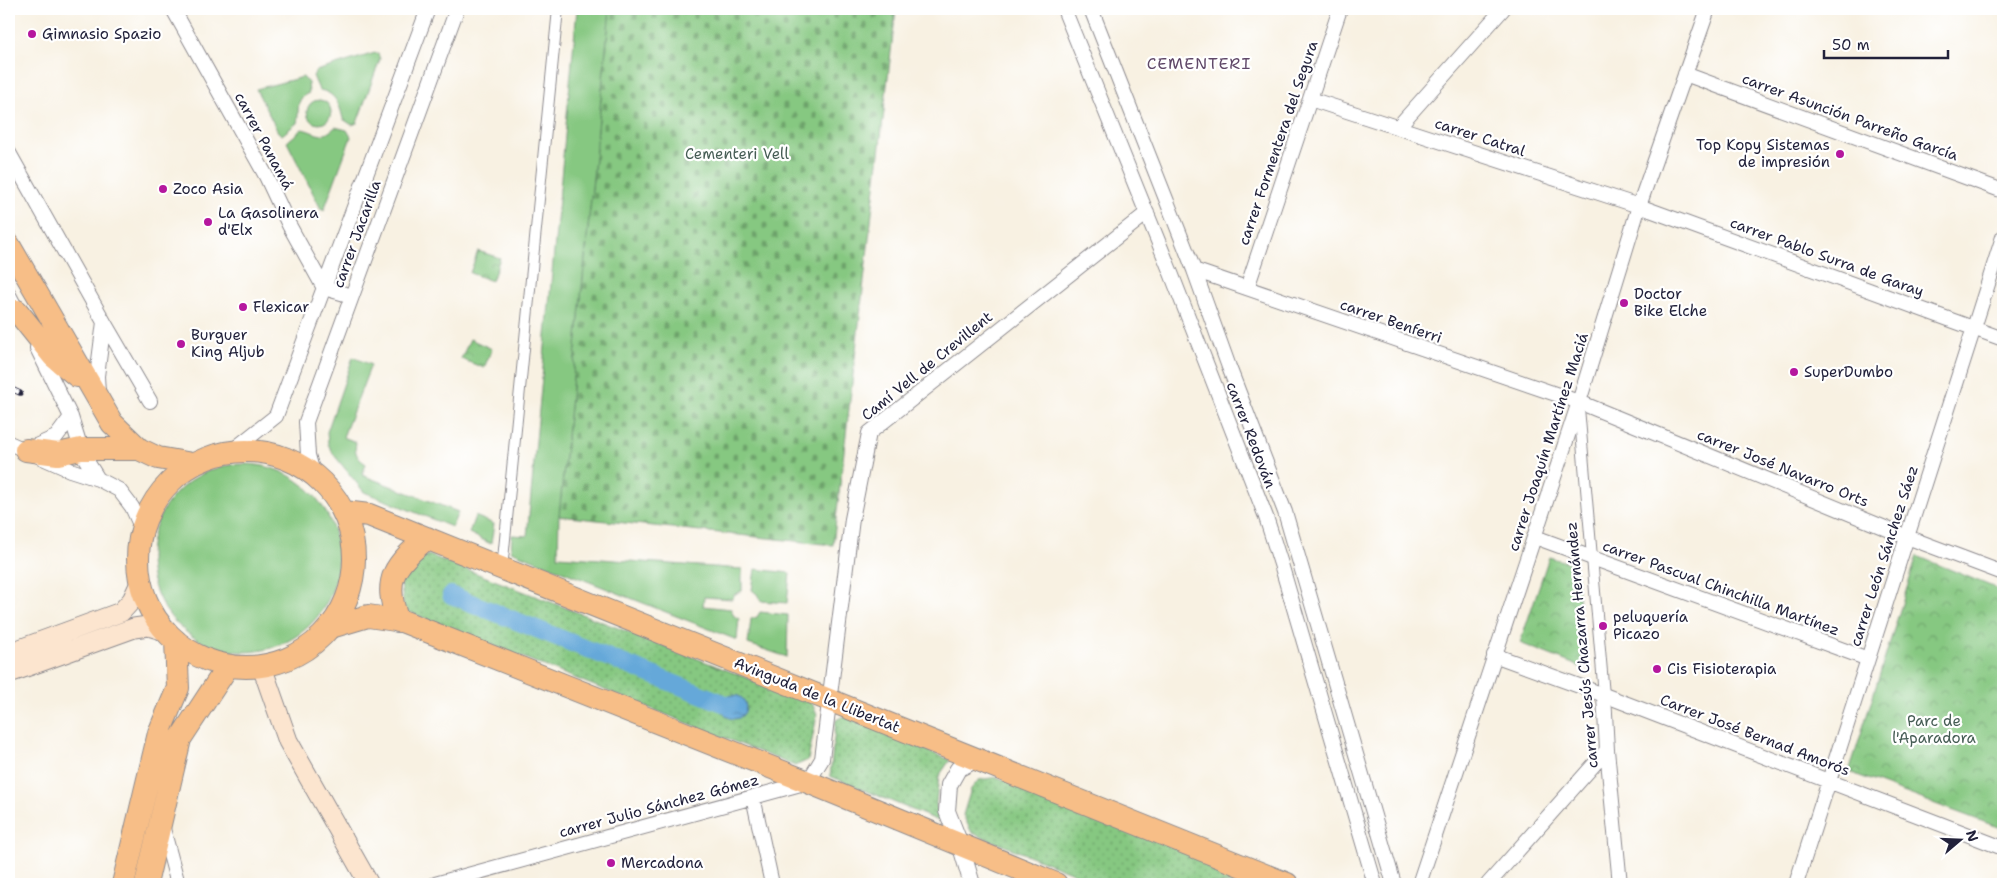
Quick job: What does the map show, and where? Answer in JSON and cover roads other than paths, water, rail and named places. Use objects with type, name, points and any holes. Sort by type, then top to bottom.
[{"type":"highway","points":[[9,245],[112,423],[139,448],[158,458],[192,464]]},
{"type":"highway","points":[[13,303],[53,356],[94,393]]},
{"type":"highway","points":[[17,446],[58,454],[81,449],[139,448]]},
{"type":"highway","points":[[232,451],[266,452],[290,459],[313,473],[331,491],[344,512],[352,534],[355,556],[352,582],[345,605],[331,627],[315,643],[288,659],[262,667],[228,666],[202,658],[171,636],[150,609],[140,583],[138,561],[142,529],[150,508],[158,495],[175,477],[192,464],[210,456],[232,451]]},
{"type":"highway","name":"Avinguda de la Llibertat","points":[[344,512],[369,515],[1287,884]]},
{"type":"highway","points":[[398,621],[393,607],[391,582],[396,568],[407,554],[427,538]]},
{"type":"highway","points":[[331,627],[368,616],[398,621],[808,782],[1056,884]]},
{"type":"highway","points":[[123,884],[159,733],[178,688],[171,636]]},
{"type":"highway","points":[[146,884],[162,823],[180,739],[228,666]]},
{"type":"main road","points":[[9,653],[121,612],[132,600],[140,583]]},
{"type":"main road","points":[[9,673],[134,628],[148,626],[171,636]]},
{"type":"main road","points":[[262,667],[288,741],[369,884]]},
{"type":"street","name":"carrer Panamá","points":[[173,9],[324,288]]},
{"type":"street","name":"carrer Jacarilla","points":[[232,451],[276,416],[428,9]]},
{"type":"street","name":"carrer Jacarilla","points":[[313,473],[308,455],[306,422],[457,9]]},
{"type":"street","points":[[502,569],[558,9]]},
{"type":"street","name":"carrer Redován","points":[[1064,9],[1147,213],[1266,517],[1374,884]]},
{"type":"street","name":"carrer Redován","points":[[1092,9],[1194,270],[1285,512],[1394,884]]},
{"type":"street","name":"carrer Formentera del Segura","points":[[1247,288],[1340,9]]},
{"type":"street","points":[[1398,127],[1504,9]]},
{"type":"street","name":"carrer Joaquín Martínez Maciá","points":[[1418,884],[1535,537],[1579,402],[1639,206],[1708,9]]},
{"type":"street","name":"carrer Asunción Parreño García","points":[[1685,74],[2003,191]]},
{"type":"street","name":"carrer Catral","points":[[1310,98],[1639,206]]},
{"type":"street","points":[[9,153],[150,401]]},
{"type":"street","name":"carrer Pablo Surra de Garay","points":[[1639,206],[2003,339]]},
{"type":"street","name":"Camí Vell de Crevillent","points":[[830,700],[852,519],[869,433],[1147,213]]},
{"type":"street","name":"carrer León Sánchez Sáez","points":[[1796,884],[2003,237]]},
{"type":"street","name":"carrer Benferri","points":[[1194,270],[1579,402]]},
{"type":"street","points":[[324,288],[352,296]]},
{"type":"street","points":[[13,303],[71,417],[81,449],[98,479]]},
{"type":"street","points":[[94,393],[104,322]]},
{"type":"street","name":"carrer José Navarro Orts","points":[[1579,402],[1907,537],[2003,573]]},
{"type":"street","name":"carrer Jesús Chazarra Hernández","points":[[1579,402],[1607,750],[1620,884]]},
{"type":"street","points":[[17,446],[56,437],[71,417]]},
{"type":"street","points":[[17,446],[70,470],[98,479],[119,490],[132,507],[142,529]]},
{"type":"street","name":"carrer Pascual Chinchilla Martínez","points":[[1535,537],[1868,659]]},
{"type":"street","name":"Carrer José Bernad Amorós","points":[[1494,655],[1604,695],[2003,848]]},
{"type":"street","points":[[808,782],[822,759],[830,700]]},
{"type":"street","points":[[1488,884],[1607,750]]},
{"type":"street","points":[[972,884],[960,844],[947,811],[949,784],[958,769],[977,759]]},
{"type":"street","name":"carrer Julio Sánchez Gómez","points":[[435,884],[808,782]]},
{"type":"street","points":[[753,797],[772,884]]},
{"type":"street","points":[[162,823],[178,884]]},
{"type":"water","points":[[734,695],[743,698],[746,707],[743,716],[734,719],[725,716],[722,707],[725,698]]},
{"type":"waterway","points":[[451,595],[728,705]]},
{"type":"railway","points":[[9,388],[20,393]]},
{"type":"place","name":"Gimnasio Spazio","points":[[32,34]]},
{"type":"place","name":"Top Kopy Sistemas de impresión","points":[[1840,154]]},
{"type":"place","name":"Zoco Asia","points":[[163,189]]},
{"type":"place","name":"La Gasolinera d'Elx","points":[[208,222]]},
{"type":"place","name":"Doctor Bike Elche","points":[[1624,303]]},
{"type":"place","name":"Flexicar","points":[[243,307]]},
{"type":"place","name":"Burguer King Aljub","points":[[181,344]]},
{"type":"place","name":"SuperDumbo","points":[[1794,372]]},
{"type":"place","name":"peluquería Picazo","points":[[1603,626]]},
{"type":"place","name":"Cis Fisioterapia","points":[[1657,669]]},
{"type":"place","name":"Mercadona","points":[[611,863]]},
{"type":"district","name":"CEMENTERI","points":[[1199,63]]},
{"type":"park label","name":"Cementeri Vell","points":[[737,154]]},
{"type":"park label","name":"Parc de l'Aparadora","points":[[1934,730]]}]
